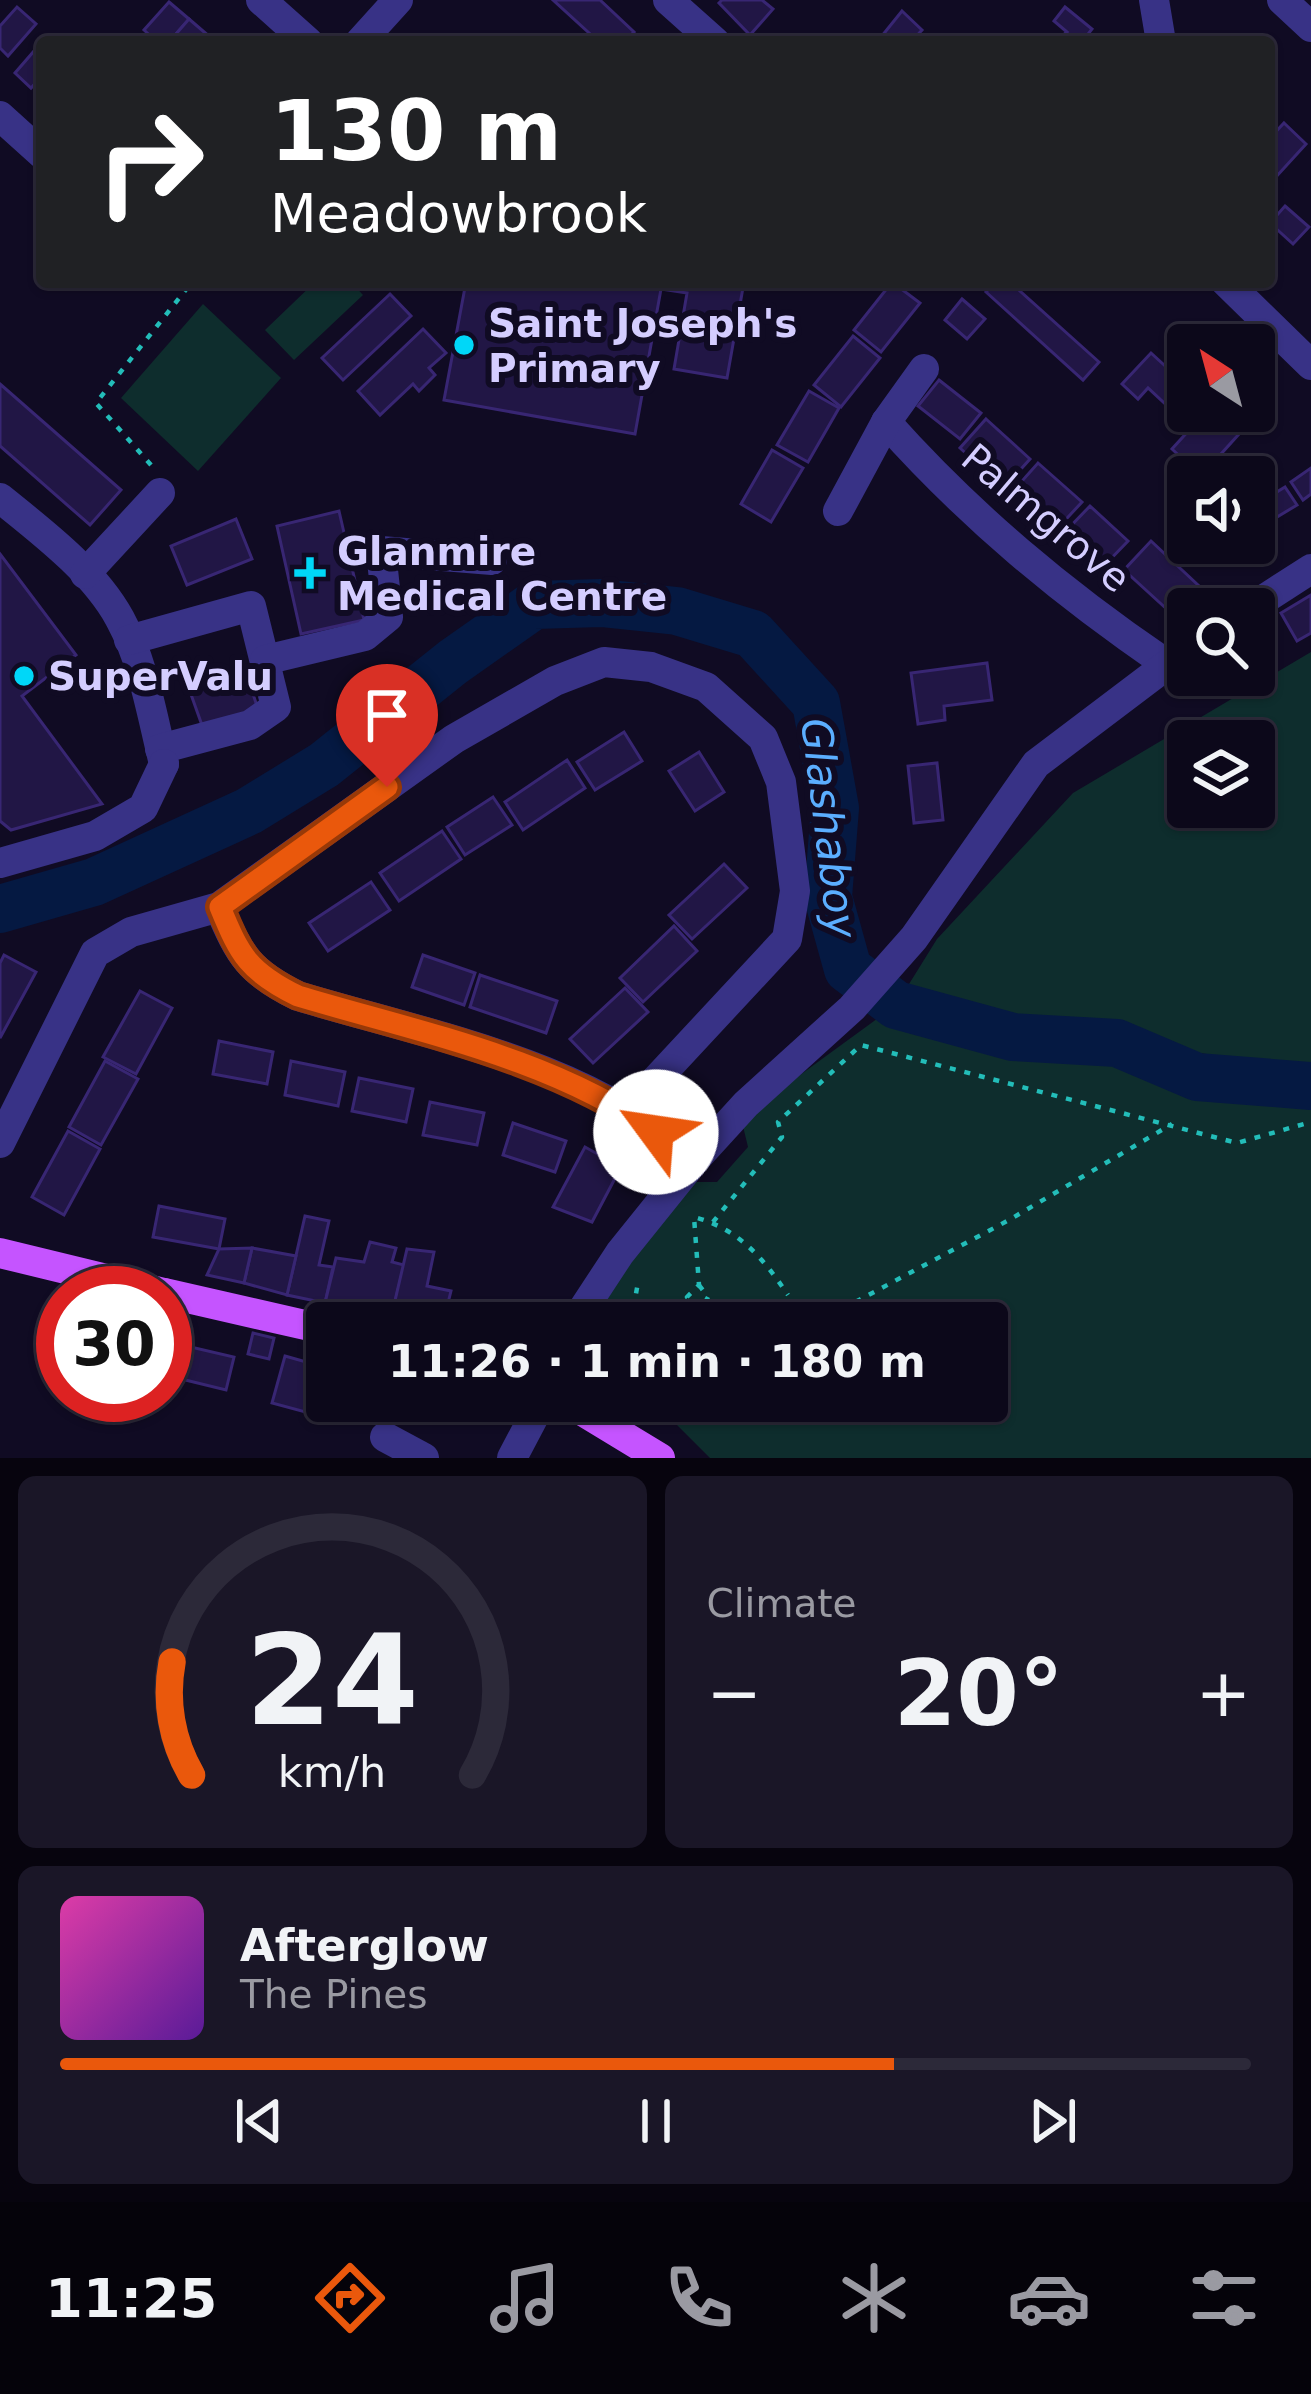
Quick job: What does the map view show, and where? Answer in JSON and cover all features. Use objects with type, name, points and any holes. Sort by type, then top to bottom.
[{"type":"main road","points":[[0,1253],[54,1266]]},
{"type":"main road","points":[[192,1299],[306,1325]]},
{"type":"main road","points":[[601,1422],[660,1458]]},
{"type":"street","points":[[261,0],[301,36]]},
{"type":"street","points":[[366,36],[398,0]]},
{"type":"street","points":[[668,0],[709,36]]},
{"type":"street","points":[[1154,0],[1160,36]]},
{"type":"street","points":[[1282,0],[1311,27]]},
{"type":"street","points":[[0,116],[36,149]]},
{"type":"street","points":[[1232,288],[1311,365]]},
{"type":"street","points":[[838,511],[886,422],[924,369]]},
{"type":"street","name":"Palmgrove","points":[[886,422],[941,484],[1025,562],[1167,650]]},
{"type":"street","points":[[85,574],[160,493]]},
{"type":"street","points":[[0,499],[85,574],[120,618],[162,757],[143,808],[95,836],[0,863]]},
{"type":"street","points":[[265,660],[365,636],[388,617],[380,550],[492,560]]},
{"type":"street","points":[[1275,592],[1311,569]]},
{"type":"street","points":[[0,844],[88,822],[137,800],[162,757],[250,725],[276,707],[251,606],[129,640]]},
{"type":"street","points":[[0,1143],[95,953],[131,932],[220,907],[454,740],[555,680],[604,662],[651,667],[706,687],[763,738],[781,782],[795,890],[787,939],[627,1112]]},
{"type":"street","points":[[588,1302],[620,1253],[694,1161],[746,1104],[852,1008],[914,938],[1036,764],[1167,663]]},
{"type":"street","points":[[220,907],[238,952],[261,978],[298,996],[539,1069],[627,1112],[694,1161]]},
{"type":"street","points":[[512,1458],[531,1422]]},
{"type":"street","points":[[385,1437],[424,1458]]},
{"type":"path","points":[[160,493],[150,460],[96,403],[187,288]]},
{"type":"path","points":[[713,1222],[782,1137],[778,1122],[861,1045],[1237,1143],[1311,1122]]},
{"type":"path","points":[[855,1302],[1009,1220],[1172,1124]]},
{"type":"path","points":[[694,1217],[699,1285],[709,1297],[706,1302]]},
{"type":"path","points":[[677,1227],[694,1217],[713,1222],[759,1252],[788,1295]]},
{"type":"path","points":[[633,1302],[643,1273]]},
{"type":"path","points":[[691,1302],[687,1297],[699,1285]]},
{"type":"green space","points":[[309,288],[357,288],[363,295],[294,360],[265,330]]},
{"type":"green space","points":[[203,304],[281,378],[198,471],[121,398]]},
{"type":"green space","points":[[1311,652],[1311,1070],[911,1009],[1013,1037],[1117,1043],[1311,1086],[1311,1458],[710,1458],[674,1422],[1008,1422],[1008,1302],[603,1302],[620,1270],[688,1182],[717,1182],[748,1147],[741,1118],[896,1005],[937,939],[1073,793],[1167,737],[1167,828],[1275,828],[1275,720],[1196,720],[1237,696],[1275,696],[1275,673]]},
{"type":"building","points":[[553,0],[600,0],[634,32],[592,36]]},
{"type":"building","points":[[762,0],[773,9],[750,35],[719,3]]},
{"type":"building","points":[[169,2],[189,19],[174,36],[150,36],[144,30]]},
{"type":"building","points":[[17,7],[36,24],[8,56],[0,48],[0,26]]},
{"type":"building","points":[[1065,7],[1092,29],[1087,36],[1062,36],[1067,32],[1054,21]]},
{"type":"building","points":[[902,11],[922,30],[916,36],[882,36]]},
{"type":"building","points":[[189,19],[209,36],[174,36]]},
{"type":"building","points":[[36,49],[36,83],[31,88],[15,73]]},
{"type":"building","points":[[1284,123],[1306,144],[1275,178],[1275,133]]},
{"type":"building","points":[[1285,206],[1309,227],[1293,244],[1275,228],[1275,217]]},
{"type":"building","points":[[465,288],[743,288],[727,378],[674,369],[687,293],[661,289],[635,434],[444,400]]},
{"type":"building","points":[[887,288],[900,288],[920,303],[881,352],[854,330]]},
{"type":"building","points":[[1017,288],[1099,362],[1083,380],[986,292]]},
{"type":"building","points":[[390,294],[411,316],[343,380],[322,358]]},
{"type":"building","points":[[962,299],[985,319],[967,339],[945,320]]},
{"type":"building","points":[[423,329],[446,353],[429,368],[435,375],[419,391],[413,384],[380,415],[358,391]]},
{"type":"building","points":[[853,336],[880,358],[841,407],[814,385]]},
{"type":"building","points":[[1151,353],[1167,368],[1167,406],[1148,388],[1138,399],[1122,384]]},
{"type":"building","points":[[939,380],[981,413],[960,439],[918,406]]},
{"type":"building","points":[[0,384],[121,490],[90,525],[0,446]]},
{"type":"building","points":[[809,391],[839,408],[808,462],[777,445]]},
{"type":"building","points":[[986,419],[1030,459],[1004,488],[960,448]]},
{"type":"building","points":[[1187,432],[1239,434],[1219,456],[1180,456],[1172,449]]},
{"type":"building","points":[[772,450],[803,468],[771,522],[741,504]]},
{"type":"building","points":[[1038,463],[1082,502],[1057,529],[1014,490]]},
{"type":"building","points":[[1311,468],[1311,494],[1303,500],[1291,482]]},
{"type":"building","points":[[1285,487],[1297,505],[1275,518],[1275,493]]},
{"type":"building","points":[[1090,506],[1128,541],[1102,568],[1064,533]]},
{"type":"building","points":[[339,511],[364,620],[301,634],[277,526]]},
{"type":"building","points":[[236,519],[252,559],[187,585],[171,546]]},
{"type":"building","points":[[1151,541],[1167,556],[1167,564],[1176,564],[1198,585],[1167,588],[1167,609],[1124,570]]},
{"type":"building","name":"SuperValu","points":[[0,554],[76,655],[22,696],[102,804],[11,830],[0,821]]},
{"type":"building","points":[[1311,595],[1311,633],[1297,641],[1281,613]]},
{"type":"building","points":[[987,663],[992,700],[944,706],[945,720],[918,724],[911,673]]},
{"type":"building","points":[[244,667],[258,709],[203,728],[188,686]]},
{"type":"building","points":[[624,732],[642,761],[595,790],[577,762]]},
{"type":"building","points":[[699,752],[724,792],[695,811],[669,771]]},
{"type":"building","points":[[567,760],[585,788],[523,830],[505,802]]},
{"type":"building","points":[[937,763],[943,820],[914,823],[908,766]]},
{"type":"building","points":[[493,797],[512,825],[465,855],[447,827]]},
{"type":"building","points":[[442,831],[461,859],[399,901],[380,873]]},
{"type":"building","points":[[724,864],[747,888],[692,939],[669,915]]},
{"type":"building","points":[[371,882],[390,910],[328,951],[309,923]]},
{"type":"building","points":[[674,926],[697,951],[643,1002],[620,978]]},
{"type":"building","points":[[4,955],[36,972],[0,1038],[0,963]]},
{"type":"building","points":[[423,955],[475,973],[464,1005],[412,987]]},
{"type":"building","points":[[480,975],[557,1001],[546,1033],[470,1007]]},
{"type":"building","points":[[625,988],[648,1012],[593,1063],[570,1039]]},
{"type":"building","points":[[140,991],[172,1008],[136,1074],[103,1057]]},
{"type":"building","points":[[219,1041],[273,1052],[267,1084],[213,1074]]},
{"type":"building","points":[[105,1061],[138,1079],[101,1145],[69,1127]]},
{"type":"building","points":[[291,1061],[345,1072],[338,1106],[285,1095]]},
{"type":"building","points":[[359,1078],[413,1089],[406,1122],[352,1111]]},
{"type":"building","points":[[430,1102],[484,1113],[477,1145],[423,1135]]},
{"type":"building","points":[[513,1123],[566,1141],[555,1172],[503,1155]]},
{"type":"building","points":[[68,1131],[100,1149],[64,1215],[32,1197]]},
{"type":"building","points":[[585,1147],[621,1167],[592,1222],[553,1207]]},
{"type":"building","points":[[159,1206],[225,1219],[219,1249],[153,1237]]},
{"type":"building","points":[[305,1216],[329,1221],[319,1265],[333,1267],[325,1302],[287,1295]]},
{"type":"building","points":[[370,1242],[396,1248],[392,1262],[404,1265],[395,1302],[325,1302],[336,1258],[364,1262]]},
{"type":"building","points":[[252,1248],[296,1256],[287,1295],[244,1283]]},
{"type":"building","points":[[252,1248],[244,1283],[207,1275],[219,1249]]},
{"type":"building","points":[[407,1249],[434,1252],[427,1286],[451,1291],[448,1302],[395,1302]]},
{"type":"building","points":[[253,1333],[274,1338],[269,1359],[248,1354]]},
{"type":"building","points":[[192,1347],[234,1357],[226,1390],[192,1382]]},
{"type":"building","points":[[285,1356],[306,1362],[306,1412],[272,1403]]},
{"type":"waterway","name":"Glashaboy","points":[[0,909],[94,882],[249,811],[324,765],[453,662],[534,605],[601,603],[677,611],[753,634],[816,703],[835,808],[828,897],[848,969],[896,1005],[1013,1037],[1117,1043],[1197,1077],[1311,1086]]},
{"type":"place","name":"Saint Joseph's Primary","points":[[464,345]]},
{"type":"place","name":"Glanmire Medical Centre","points":[[310,573]]},
{"type":"place","name":"SuperValu","points":[[24,676]]},
{"type":"route","points":[[387,787],[220,907],[238,952],[261,978],[298,996],[539,1069],[627,1112],[656,1132]]}]
